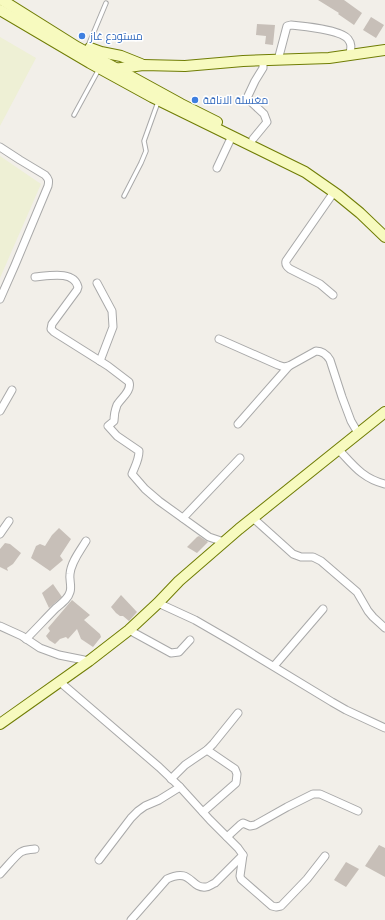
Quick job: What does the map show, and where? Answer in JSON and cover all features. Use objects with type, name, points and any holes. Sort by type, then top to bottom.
[{"type":"main road","points":[[2,0],[77,47],[107,69],[308,167],[343,191],[385,237]]},
{"type":"main road","points":[[0,10],[107,69],[159,101],[305,172],[385,228]]},
{"type":"main road","points":[[77,47],[87,47],[101,52],[121,56],[143,65]]},
{"type":"main road","points":[[107,69],[143,65],[185,66],[243,61],[329,58],[385,50]]},
{"type":"main road","points":[[0,724],[89,661],[129,630],[179,581],[224,542],[385,412]]},
{"type":"street","points":[[278,60],[287,26],[291,25],[335,32],[347,38],[351,45],[350,54]]},
{"type":"street","points":[[253,139],[267,122],[264,114],[247,98],[263,68],[263,60]]},
{"type":"street","points":[[216,168],[232,136]]},
{"type":"street","points":[[0,147],[45,175],[49,181],[0,299]]},
{"type":"street","points":[[333,295],[320,284],[290,269],[286,266],[285,262],[334,192]]},
{"type":"street","points":[[35,277],[58,275],[68,277],[76,282],[78,287],[77,290],[52,324],[51,328],[54,332],[127,379],[130,384],[130,388],[117,405],[114,421],[108,426],[117,436],[139,451],[140,453],[137,463],[132,474],[145,489],[159,501],[209,537],[224,542]]},
{"type":"street","points":[[97,284],[112,311],[113,327],[100,361]]},
{"type":"street","points":[[219,339],[278,365],[289,366]]},
{"type":"street","points":[[238,424],[289,366],[316,351],[327,355],[332,364],[342,397],[351,421],[358,434]]},
{"type":"street","points":[[0,411],[12,390]]},
{"type":"street","points":[[338,449],[362,474],[374,481],[385,484]]},
{"type":"street","points":[[183,518],[240,458]]},
{"type":"street","points":[[253,518],[293,554],[301,557],[313,557],[322,561],[357,592],[368,611],[385,628]]},
{"type":"street","points":[[0,534],[9,521]]},
{"type":"street","points":[[26,639],[56,608],[65,601],[69,595],[71,587],[70,574],[73,564],[86,541]]},
{"type":"street","points":[[158,603],[195,620],[346,710],[385,728]]},
{"type":"street","points":[[274,666],[323,609]]},
{"type":"street","points":[[0,626],[22,636],[40,648],[59,655],[89,661]]},
{"type":"street","points":[[129,630],[171,653],[179,652],[190,640]]},
{"type":"street","points":[[60,682],[125,737],[180,787],[238,848],[243,855],[240,876],[241,879],[272,906],[281,906],[307,879],[325,856]]},
{"type":"street","points":[[171,779],[185,765],[207,750],[238,713]]},
{"type":"street","points":[[203,812],[236,783],[237,774],[235,769],[207,750]]},
{"type":"street","points":[[99,860],[138,811],[180,787]]},
{"type":"street","points":[[227,837],[240,824],[243,823],[250,826],[256,825],[313,794],[320,794],[358,811]]},
{"type":"street","points":[[0,874],[22,851],[35,849]]},
{"type":"street","points":[[130,920],[167,879],[180,875],[185,876],[199,886],[205,888],[215,883],[243,855]]},
{"type":"lane","points":[[87,47],[106,3]]},
{"type":"lane","points":[[74,115],[107,69]]},
{"type":"lane","points":[[124,196],[146,151],[144,141],[159,101]]},
{"type":"green space","points":[[0,37],[36,58],[0,126]]},
{"type":"green space","points":[[0,156],[41,184],[0,278]]},
{"type":"building","points":[[318,0],[344,0],[362,13],[354,25],[338,14],[339,13]]},
{"type":"building","points":[[371,17],[384,25],[376,38],[363,30]]},
{"type":"building","points":[[257,24],[275,25],[273,45],[265,44],[266,36],[256,35]]},
{"type":"building","points":[[59,528],[71,539],[60,556],[63,560],[50,571],[31,558],[36,546],[40,544],[45,546],[52,535]]},
{"type":"building","points":[[199,536],[208,542],[197,553],[187,547]]},
{"type":"building","points":[[5,543],[10,544],[21,553],[13,564],[7,568],[8,571],[0,567],[0,549]]},
{"type":"building","points":[[53,584],[62,597],[49,608],[42,593]]},
{"type":"building","points":[[121,595],[137,612],[129,621],[116,613],[111,607]]},
{"type":"building","points":[[72,600],[90,615],[84,620],[100,634],[101,637],[93,647],[81,639],[77,629],[68,639],[66,637],[60,639],[55,644],[46,636],[50,631],[48,628]]},
{"type":"building","points":[[379,845],[385,848],[385,877],[365,866]]},
{"type":"building","points":[[346,862],[359,869],[346,887],[334,880]]},
{"type":"place","name":"مستودع غاز","points":[[82,36]]},
{"type":"place","name":"مغسلة الاناقة","points":[[195,100]]}]
